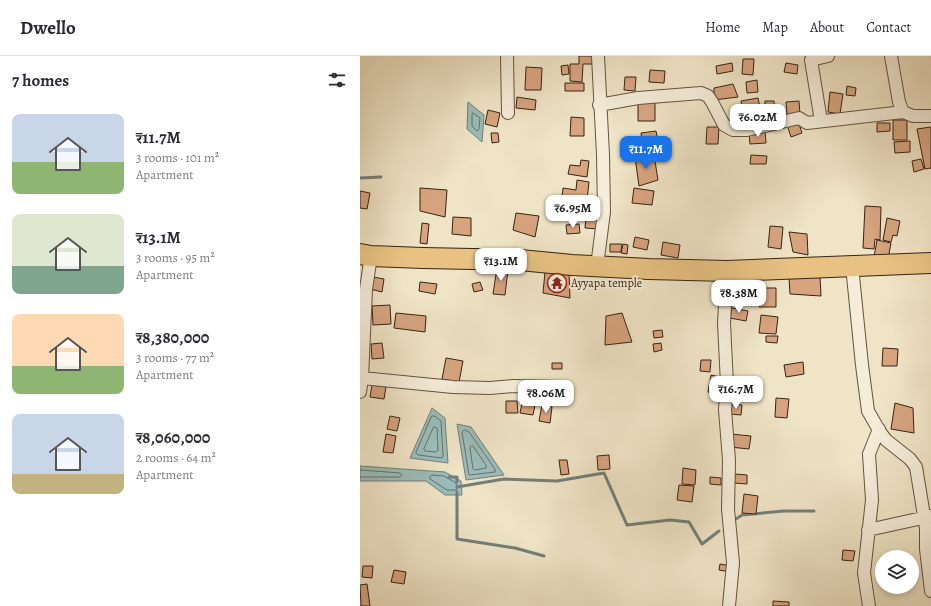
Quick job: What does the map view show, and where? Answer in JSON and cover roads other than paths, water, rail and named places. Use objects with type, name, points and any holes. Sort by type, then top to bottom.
[{"type":"main road","points":[[365,255],[520,260],[597,266],[727,270],[931,263]]},
{"type":"street","points":[[507,56],[508,113]]},
{"type":"street","points":[[597,266],[604,212],[598,56]]},
{"type":"street","points":[[821,121],[811,60],[828,56]]},
{"type":"street","points":[[891,56],[899,102],[903,112]]},
{"type":"street","points":[[600,105],[638,98],[701,93],[708,96],[724,125],[733,130],[746,130],[799,118],[807,123],[903,112],[913,116],[931,116]]},
{"type":"street","points":[[360,392],[366,289],[365,255]]},
{"type":"street","points":[[852,266],[868,411],[886,440],[910,459],[916,467],[928,516],[926,528],[926,549],[931,591]]},
{"type":"street","points":[[727,270],[724,323],[727,384],[725,410],[729,460],[728,509],[732,563],[729,606]]},
{"type":"street","points":[[362,378],[453,387],[560,387]]},
{"type":"street","points":[[869,606],[864,573],[872,500],[869,454],[878,429]]},
{"type":"street","points":[[868,530],[928,516]]},
{"type":"water","points":[[468,102],[484,115],[482,142],[467,129]]},
{"type":"water","points":[[432,408],[445,418],[448,463],[410,458]]},
{"type":"water","points":[[457,424],[471,427],[504,475],[466,480]]},
{"type":"water","points":[[360,466],[445,472],[461,481],[462,495],[445,495],[426,481],[360,481]]},
{"type":"waterway","points":[[360,178],[381,177]]},
{"type":"waterway","points":[[457,487],[504,479],[557,481],[604,473],[627,525],[670,520],[689,522],[702,544],[719,531]]},
{"type":"waterway","points":[[449,477],[457,477],[457,482]]},
{"type":"waterway","points":[[457,492],[457,539],[515,548],[544,556]]},
{"type":"waterway","points":[[736,519],[742,515],[784,511],[814,511]]},
{"type":"place","name":"Ayyapa temple","points":[[557,283]]}]
